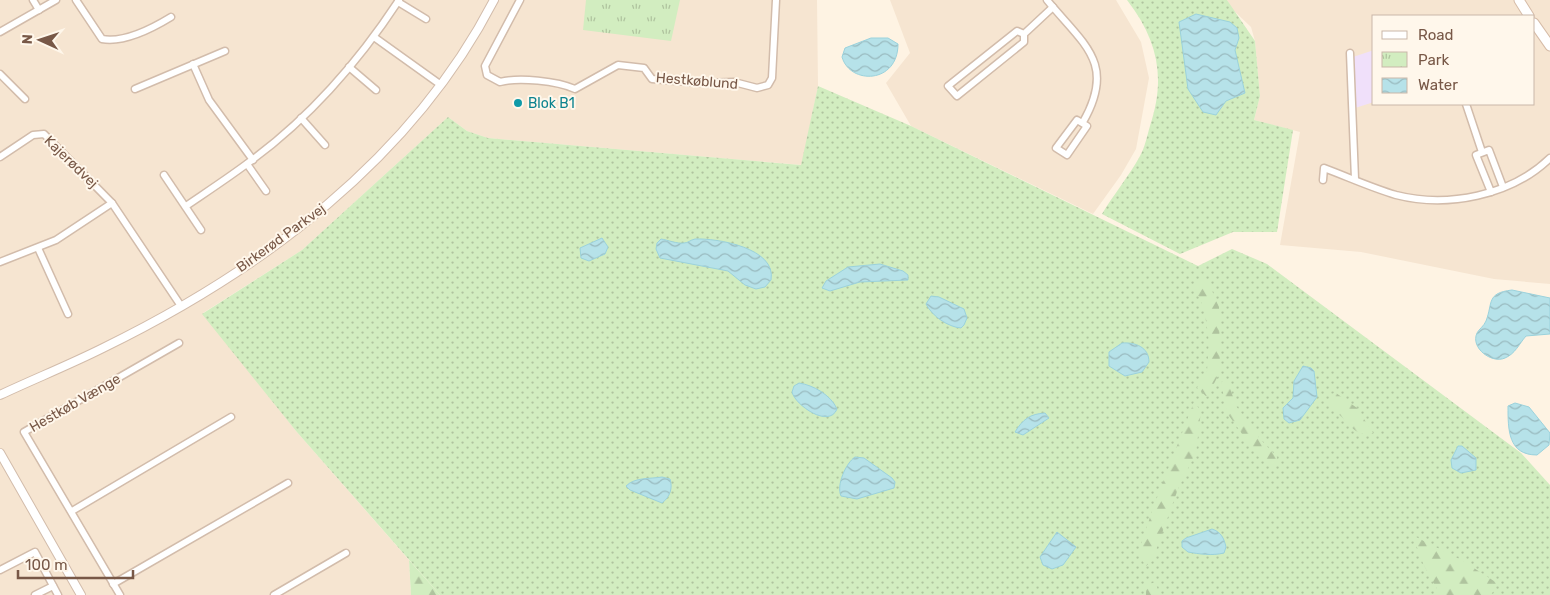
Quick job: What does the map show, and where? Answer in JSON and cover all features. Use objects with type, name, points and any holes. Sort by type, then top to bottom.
[{"type":"main road","points":[[1519,0],[1529,15]]},
{"type":"main road","points":[[1535,24],[1550,46]]},
{"type":"street","points":[[33,0],[39,10]]},
{"type":"street","points":[[0,32],[56,0]]},
{"type":"street","points":[[76,0],[97,35],[107,40],[133,35],[171,17]]},
{"type":"street","name":"Birkerød Parkvej","points":[[0,395],[104,348],[181,306],[252,261],[306,222],[340,194],[397,139],[441,85],[494,0]]},
{"type":"street","name":"Hestkøblund","points":[[520,0],[485,66],[487,75],[500,82],[510,79],[564,84],[574,89],[618,65],[644,68],[652,79],[702,84],[734,82],[757,88],[768,85],[772,78],[776,0]]},
{"type":"street","points":[[1047,0],[1094,58],[1098,87],[1094,103],[1083,122]]},
{"type":"street","points":[[186,206],[253,160],[301,118],[349,67],[374,37],[398,1],[426,19]]},
{"type":"street","points":[[1024,34],[1017,31],[948,86],[951,92],[957,96],[1024,42],[1024,34],[1053,7]]},
{"type":"street","points":[[374,37],[441,85]]},
{"type":"street","points":[[135,89],[225,51]]},
{"type":"street","points":[[1350,53],[1355,179]]},
{"type":"street","points":[[193,64],[208,100],[253,160]]},
{"type":"street","points":[[349,67],[376,90]]},
{"type":"street","points":[[0,74],[25,100]]},
{"type":"street","points":[[1466,105],[1482,152]]},
{"type":"street","points":[[301,118],[325,145]]},
{"type":"street","points":[[1077,120],[1083,122],[1088,126],[1066,155],[1056,148],[1077,120]]},
{"type":"street","name":"Kajerødvej","points":[[0,157],[33,135],[44,134],[112,203],[181,306]]},
{"type":"street","points":[[1491,192],[1476,155],[1482,152],[1489,150],[1503,187]]},
{"type":"street","points":[[1323,180],[1324,168],[1395,194],[1424,200],[1445,200],[1491,192],[1527,174],[1550,158]]},
{"type":"street","points":[[247,164],[266,191]]},
{"type":"street","points":[[164,175],[201,230]]},
{"type":"street","points":[[0,262],[38,248],[112,203]]},
{"type":"street","points":[[38,248],[68,314]]},
{"type":"street","name":"Hestkøb Vænge","points":[[120,595],[72,510],[24,432],[180,342]]},
{"type":"street","points":[[72,510],[231,417]]},
{"type":"street","points":[[0,453],[81,595]]},
{"type":"street","points":[[113,584],[288,483]]},
{"type":"street","points":[[0,570],[36,552],[58,595]]},
{"type":"street","points":[[274,595],[346,553]]},
{"type":"street","points":[[35,595],[53,586]]},
{"type":"shaded area","points":[[0,0],[817,0],[818,86],[802,165],[488,138],[467,131],[448,117],[302,250],[203,313],[296,431],[409,560],[411,595],[0,595]]},
{"type":"shaded area","points":[[890,0],[1116,0],[1141,42],[1149,78],[1136,149],[1121,175],[1093,214],[911,126],[886,83],[910,53]]},
{"type":"shaded area","points":[[1227,0],[1550,0],[1550,284],[1494,279],[1361,252],[1280,245],[1300,132],[1254,120],[1260,96],[1255,41],[1251,27],[1232,9]]},
{"type":"shaded area","points":[[1372,51],[1372,103],[1355,108],[1353,57]]},
{"type":"green space","points":[[586,0],[680,0],[671,41],[583,30]]},
{"type":"green space","points":[[1127,0],[1227,0],[1255,41],[1260,96],[1254,120],[1293,130],[1277,232],[1233,232],[1180,254],[1102,214],[1142,153],[1158,92],[1156,60],[1152,45],[1138,15]]},
{"type":"green space","points":[[818,86],[911,126],[1198,266],[1232,249],[1267,264],[1521,453],[1550,485],[1550,595],[440,595],[296,431],[202,314],[302,250],[448,117],[467,131],[488,138],[801,165]]},
{"type":"green space","points":[[1207,279],[1219,307],[1220,372],[1207,397],[1197,388],[1207,371],[1209,341],[1204,308],[1196,291],[1196,282]]},
{"type":"green space","points":[[1227,379],[1236,406],[1260,439],[1277,457],[1274,468],[1259,457],[1227,413],[1221,382]]},
{"type":"green space","points":[[1336,393],[1357,408],[1373,433],[1366,434],[1356,431],[1334,411],[1329,399],[1331,394]]},
{"type":"green space","points":[[1194,402],[1201,411],[1196,452],[1178,489],[1152,561],[1146,566],[1138,554],[1153,508]]},
{"type":"green space","points":[[1416,537],[1463,561],[1497,583],[1494,591],[1490,595],[1441,595],[1421,559]]},
{"type":"green space","points":[[409,560],[440,595],[411,595]]},
{"type":"green space","points":[[1155,582],[1160,595],[1146,595],[1146,586]]},
{"type":"water","points":[[1196,14],[1230,22],[1237,28],[1239,38],[1235,50],[1245,93],[1226,101],[1216,115],[1203,112],[1188,89],[1179,22]]},
{"type":"water","points":[[871,38],[888,38],[898,44],[896,57],[890,67],[882,73],[873,76],[863,76],[847,66],[842,57],[845,48]]},
{"type":"water","points":[[602,238],[608,247],[605,254],[589,261],[581,258],[580,248]]},
{"type":"water","points":[[661,239],[681,243],[687,243],[695,239],[717,240],[744,247],[765,260],[770,269],[771,280],[765,287],[756,289],[745,285],[728,271],[660,258],[656,249],[657,243]]},
{"type":"water","points":[[880,264],[903,271],[908,275],[908,280],[860,282],[830,291],[822,288],[826,281],[848,267]]},
{"type":"water","points":[[1512,290],[1550,298],[1550,334],[1526,336],[1508,356],[1494,359],[1479,349],[1476,339],[1477,333],[1486,321],[1494,296],[1504,291]]},
{"type":"water","points":[[931,296],[939,297],[964,309],[967,318],[964,325],[961,328],[956,327],[936,317],[926,304]]},
{"type":"water","points":[[1122,343],[1132,343],[1140,346],[1147,353],[1149,362],[1142,372],[1125,376],[1109,366],[1109,352]]},
{"type":"water","points":[[1303,366],[1314,371],[1317,397],[1300,420],[1289,423],[1284,419],[1283,408],[1293,398],[1294,381]]},
{"type":"water","points":[[799,383],[816,388],[826,395],[837,409],[833,415],[827,417],[820,416],[799,403],[792,392],[794,386]]},
{"type":"water","points":[[1515,403],[1529,407],[1550,433],[1549,445],[1537,455],[1520,451],[1512,440],[1508,424],[1508,406]]},
{"type":"water","points":[[1045,413],[1049,418],[1023,435],[1015,432],[1027,418]]},
{"type":"water","points":[[1458,446],[1462,446],[1476,458],[1476,470],[1461,473],[1452,468],[1451,460]]},
{"type":"water","points":[[855,457],[864,458],[892,478],[895,482],[894,488],[857,499],[841,496],[841,480],[848,464]]},
{"type":"water","points":[[662,477],[670,479],[671,489],[669,495],[662,503],[630,490],[626,486],[638,480]]},
{"type":"water","points":[[1212,529],[1223,538],[1226,547],[1224,553],[1210,555],[1188,552],[1182,547],[1182,541],[1186,538]]},
{"type":"water","points":[[1057,532],[1076,547],[1063,565],[1052,569],[1043,565],[1040,557]]},
{"type":"place","name":"Blok B1","points":[[518,103]]}]
